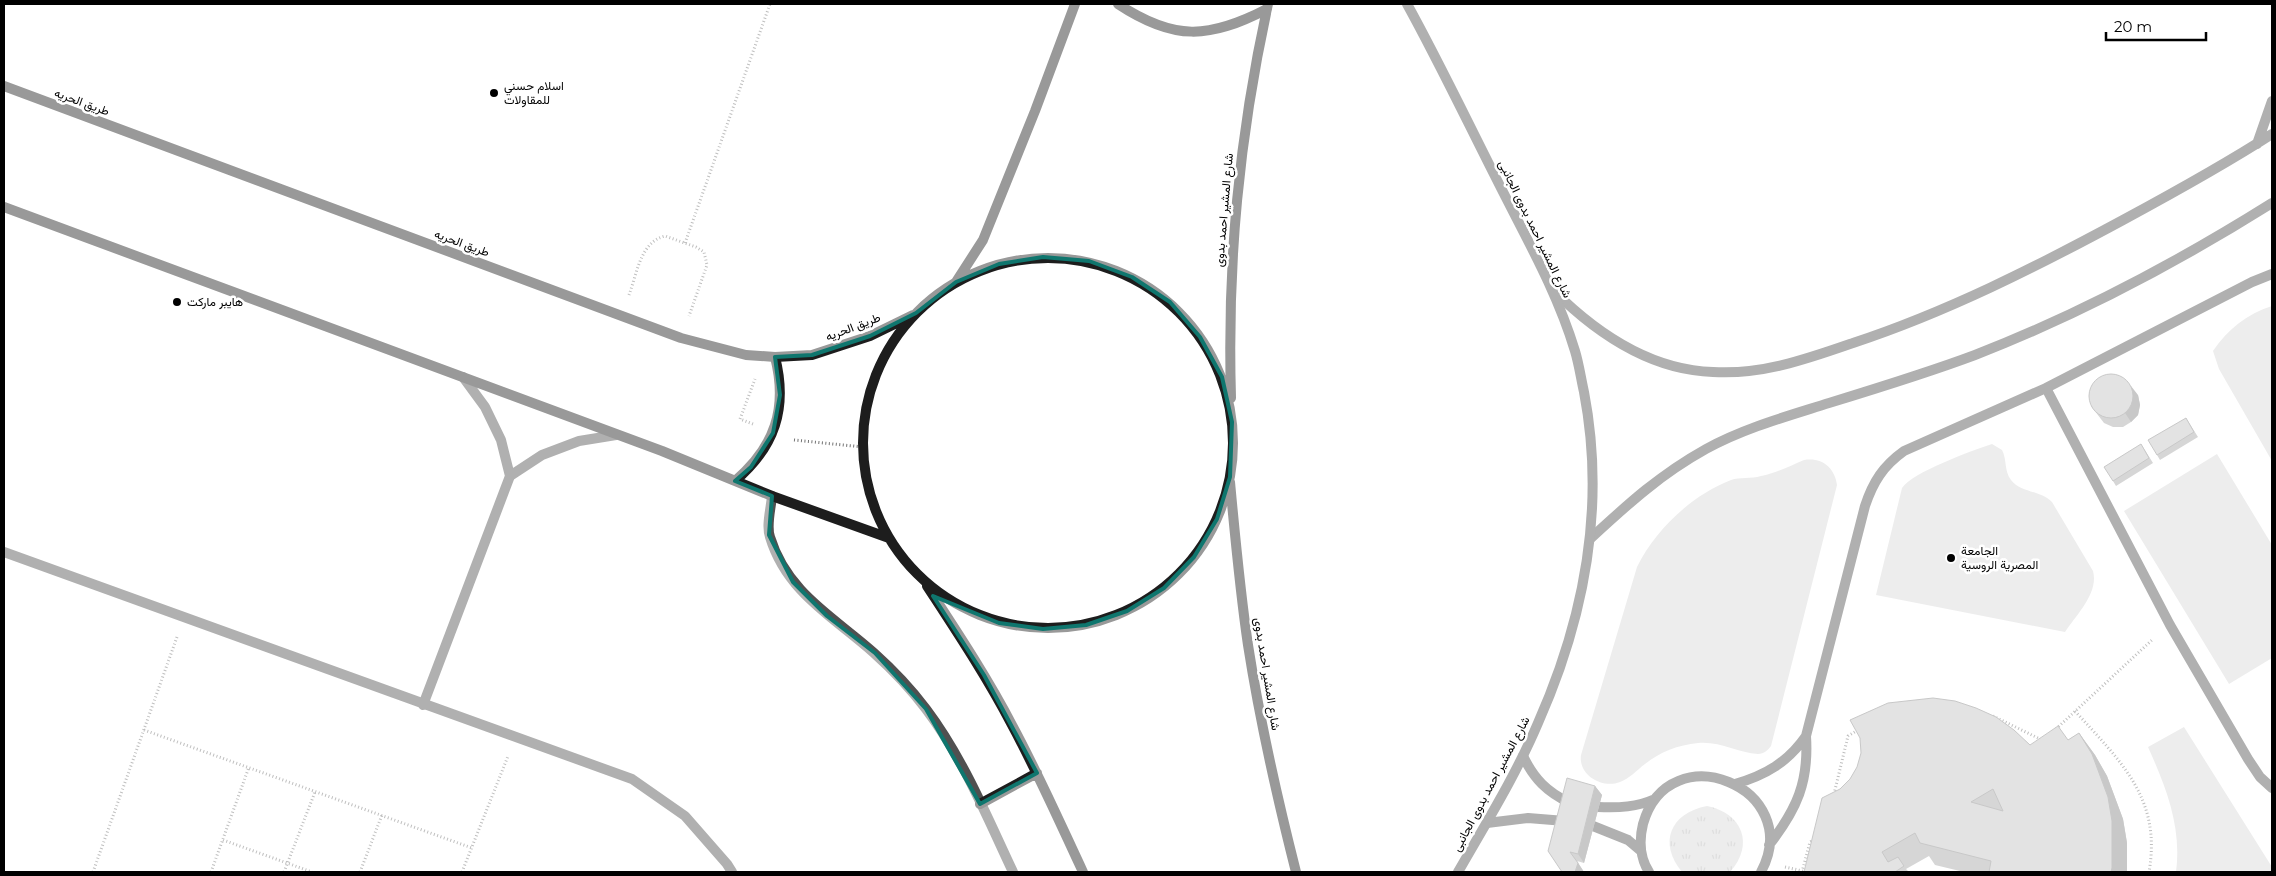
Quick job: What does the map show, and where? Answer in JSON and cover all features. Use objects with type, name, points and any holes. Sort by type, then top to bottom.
[{"type":"street","points":[[956,282],[983,240],[1028,129],[1075,4]]},
{"type":"street","points":[[1118,4],[1136,16],[1156,25],[1178,31],[1201,32],[1223,28],[1268,6]]},
{"type":"street","name":"شارع المشير احمد بدوى الجانبى","points":[[1407,4],[1553,290],[1576,352],[1588,414],[1594,476],[1592,538],[1565,650],[1539,722],[1523,756],[1458,872]]},
{"type":"street","name":"شارع المشير احمد بدوى","points":[[1232,422],[1230,283],[1235,214],[1249,106],[1268,6]]},
{"type":"street","name":"طريق الحريه","points":[[4,86],[681,338],[746,355],[775,357],[812,355],[870,336],[916,313]]},
{"type":"street","points":[[2257,144],[2272,101]]},
{"type":"street","points":[[1553,290],[1593,327],[1640,354],[1675,366],[1711,372],[1747,373],[1802,360],[1877,335],[1951,306],[2024,273],[2214,170],[2272,134]]},
{"type":"street","points":[[1592,538],[1643,490],[1674,467],[1708,448],[1744,431],[1781,418],[1916,377],[2038,328],[2176,260],[2272,203]]},
{"type":"street","points":[[4,207],[463,377],[772,496],[889,538]]},
{"type":"street","points":[[924,581],[959,606],[1000,623],[1043,629],[1086,625],[1127,611],[1164,588],[1194,556],[1217,519],[1230,478],[1232,422],[1222,377],[1200,337],[1170,302],[1132,276],[1089,261],[1043,257],[999,264],[956,282],[916,313],[888,350],[876,375],[866,410],[863,447],[866,479],[875,510],[889,538],[924,581],[984,675],[1037,773],[1083,872]]},
{"type":"street","points":[[1769,845],[1792,814],[1800,796],[1806,776],[1808,756],[1806,736],[1865,506],[1879,474],[1890,461],[1904,451],[2046,388],[2252,282],[2272,274]]},
{"type":"street","points":[[735,481],[751,467],[764,451],[773,433],[779,414],[780,395],[780,376],[775,357]]},
{"type":"street","points":[[423,705],[510,476],[501,440],[485,407],[463,377]]},
{"type":"street","points":[[2046,388],[2170,625],[2248,758],[2260,777],[2272,788]]},
{"type":"street","points":[[510,476],[542,455],[579,440],[616,435]]},
{"type":"street","name":"شارع المشير احمد بدوى","points":[[1230,478],[1237,561],[1248,644],[1264,735],[1296,872]]},
{"type":"street","points":[[772,496],[769,535],[781,562],[809,600],[826,616],[875,653],[920,702],[951,747],[1013,872]]},
{"type":"street","points":[[4,552],[632,779],[685,816],[732,872]]},
{"type":"street","points":[[1735,784],[1764,774],[1776,767],[1788,758],[1806,736]]},
{"type":"street","points":[[1523,756],[1536,780],[1557,797],[1570,802]]},
{"type":"street","points":[[980,804],[1037,773]]},
{"type":"street","points":[[1598,808],[1643,805],[1656,799],[1669,788],[1684,780],[1702,776],[1719,777],[1735,784],[1750,795],[1761,810],[1769,833],[1769,845],[1766,862],[1761,872]]},
{"type":"street","points":[[1649,872],[1641,851],[1641,833],[1646,815],[1656,799]]},
{"type":"street","points":[[1487,823],[1528,818],[1565,820]]},
{"type":"street","points":[[1593,826],[1628,840],[1641,851]]},
{"type":"path","points":[[685,243],[770,4]]},
{"type":"path","points":[[622,316],[647,246],[658,238],[665,236],[685,243],[704,252],[707,265],[681,338]]},
{"type":"path","points":[[94,872],[184,618]]},
{"type":"path","points":[[1989,715],[2043,740],[2139,651]]},
{"type":"path","points":[[2075,711],[2122,763],[2134,780],[2143,798],[2152,838],[2149,872]]},
{"type":"path","points":[[1832,801],[1848,736],[1863,727]]},
{"type":"path","points":[[144,730],[472,848]]},
{"type":"path","points":[[462,872],[515,738]]},
{"type":"path","points":[[211,872],[249,768]]},
{"type":"path","points":[[284,872],[315,792]]},
{"type":"path","points":[[1834,793],[1842,795]]},
{"type":"path","points":[[360,872],[382,816]]},
{"type":"path","points":[[1802,872],[1810,842],[1817,837]]},
{"type":"path","points":[[223,840],[312,872]]},
{"type":"path","points":[[1807,853],[1812,856]]},
{"type":"highlighted area","points":[[1043,257],[1089,261],[1132,277],[1170,302],[1200,337],[1222,377],[1232,422],[1230,477],[1217,519],[1194,557],[1164,588],[1127,611],[1086,625],[1043,629],[999,623],[933,596],[984,675],[1037,773],[980,804],[926,709],[875,653],[827,616],[793,582],[769,535],[772,496],[735,481],[751,467],[773,433],[780,395],[775,357],[812,355],[870,336],[916,313],[956,282],[999,264]]},
{"type":"green space","points":[[2272,306],[2272,461],[2219,369],[2213,351],[2239,323],[2254,313]]},
{"type":"green space","points":[[1992,444],[2002,450],[2007,473],[2015,484],[2025,490],[2042,495],[2052,502],[2093,571],[2093,587],[2090,595],[2065,632],[1876,595],[1902,488],[1918,475],[1930,469]]},
{"type":"green space","points":[[2217,454],[2272,545],[2272,658],[2229,684],[2124,511]]},
{"type":"green space","points":[[1804,460],[1816,460],[1826,465],[1834,473],[1837,485],[1771,746],[1766,752],[1758,754],[1743,752],[1721,745],[1691,744],[1676,747],[1657,756],[1623,781],[1606,784],[1593,779],[1583,769],[1581,755],[1637,567],[1645,553],[1664,527],[1702,495],[1731,480],[1767,475]]},
{"type":"green space","points":[[2184,727],[2272,867],[2272,872],[2176,872],[2177,839],[2175,823],[2161,777],[2148,747]]},
{"type":"green space","points":[[1707,806],[1729,815],[1736,823],[1741,831],[1742,851],[1730,872],[1682,872],[1671,850],[1670,840],[1672,831],[1684,815]]},
{"type":"building","points":[[2111,374],[2123,378],[2129,384],[2133,396],[2129,408],[2123,414],[2111,418],[2099,414],[2093,408],[2089,396],[2093,384],[2099,378]]},
{"type":"building","points":[[2186,418],[2194,432],[2157,455],[2148,440]]},
{"type":"building","points":[[2141,444],[2149,458],[2113,481],[2104,467]]},
{"type":"building","points":[[1933,698],[1955,701],[1996,717],[2030,745],[2058,726],[2068,740],[2079,733],[2092,754],[2108,797],[2112,821],[2111,872],[1989,872],[1991,861],[1920,843],[1915,833],[1882,852],[1888,862],[1898,857],[1904,866],[1895,872],[1804,872],[1822,798],[1840,789],[1850,779],[1857,767],[1861,753],[1860,738],[1850,720],[1888,703]],"holes":[[[1993,789],[2003,811],[1971,802]]]},
{"type":"building","points":[[1567,778],[1595,786],[1578,854],[1570,852],[1578,863],[1575,872],[1562,872],[1548,851]]},
{"type":"place","name":"اسلام حسني للمقاولات","points":[[494,93]]},
{"type":"place","name":"هايبر ماركت","points":[[177,302]]},
{"type":"place","name":"الجامعة المصرية الروسية","points":[[1951,558]]}]
